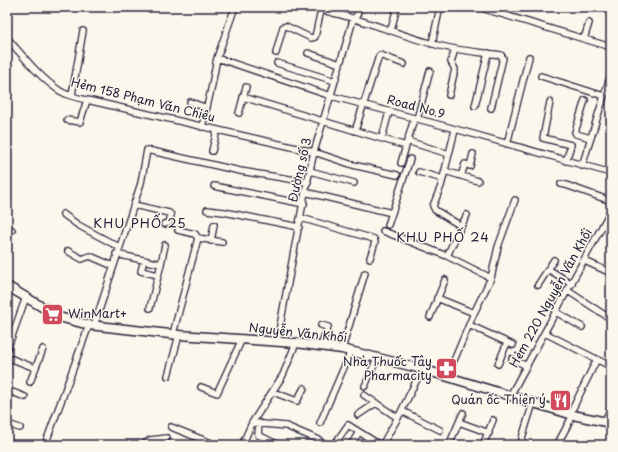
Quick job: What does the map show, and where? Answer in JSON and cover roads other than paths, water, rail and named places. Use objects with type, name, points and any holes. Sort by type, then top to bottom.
[{"type":"street","points":[[202,127],[217,58],[234,7]]},
{"type":"street","name":"Đường số 3","points":[[277,342],[314,152],[354,18],[360,7]]},
{"type":"street","points":[[391,30],[397,7]]},
{"type":"street","points":[[432,44],[440,7]]},
{"type":"street","points":[[478,7],[611,47]]},
{"type":"street","points":[[276,53],[283,26],[311,38],[315,37],[322,8],[432,44],[455,49],[501,55],[503,58],[491,108]]},
{"type":"street","points":[[584,39],[589,23]]},
{"type":"street","points":[[72,95],[83,31]]},
{"type":"street","name":"Hẻm 158 Phạm Văn Chiêu","points":[[7,38],[48,82],[61,92],[87,100],[314,152],[353,165],[397,175]]},
{"type":"street","points":[[449,95],[455,69],[451,62],[455,49]]},
{"type":"street","points":[[308,53],[340,64]]},
{"type":"street","points":[[475,106],[488,53]]},
{"type":"street","points":[[355,131],[379,56],[380,55],[404,64]]},
{"type":"street","points":[[507,144],[529,57]]},
{"type":"street","name":"Road No.9","points":[[217,58],[331,96],[611,173]]},
{"type":"street","points":[[276,63],[335,81]]},
{"type":"street","points":[[400,163],[430,71]]},
{"type":"street","points":[[582,166],[611,74]]},
{"type":"street","points":[[541,76],[604,96]]},
{"type":"street","points":[[239,113],[246,87]]},
{"type":"street","points":[[243,97],[355,131],[449,154]]},
{"type":"street","points":[[67,120],[80,122],[87,100]]},
{"type":"street","points":[[584,100],[575,132],[576,134],[591,138]]},
{"type":"street","points":[[190,102],[207,108]]},
{"type":"street","points":[[550,102],[543,138],[571,145],[566,161]]},
{"type":"street","points":[[382,138],[389,112]]},
{"type":"street","points":[[455,130],[443,179],[433,208],[461,226]]},
{"type":"street","points":[[212,151],[220,131]]},
{"type":"street","points":[[45,445],[113,266],[141,183],[147,150],[240,171],[308,182]]},
{"type":"street","points":[[461,176],[465,164],[470,166],[474,154]]},
{"type":"street","points":[[388,225],[410,159]]},
{"type":"street","points":[[310,171],[354,183]]},
{"type":"street","points":[[445,171],[478,181]]},
{"type":"street","points":[[419,172],[443,179]]},
{"type":"street","points":[[561,184],[611,201]]},
{"type":"street","points":[[214,186],[304,204]]},
{"type":"street","points":[[305,192],[392,213]]},
{"type":"street","points":[[447,377],[474,313],[491,278],[498,247],[514,200]]},
{"type":"street","points":[[134,205],[169,213],[171,215],[169,223],[164,224]]},
{"type":"street","points":[[207,210],[299,227]]},
{"type":"street","name":"Hẻm 220 Nguyễn Văn Khối","points":[[510,396],[611,210]]},
{"type":"street","points":[[63,214],[119,247]]},
{"type":"street","points":[[447,256],[467,215]]},
{"type":"street","points":[[301,218],[374,239],[375,242],[370,258]]},
{"type":"street","points":[[211,241],[214,225]]},
{"type":"street","points":[[178,230],[195,234],[198,238],[222,242]]},
{"type":"street","points":[[383,231],[447,256],[491,278]]},
{"type":"street","points":[[168,376],[198,238]]},
{"type":"street","points":[[150,308],[165,245]]},
{"type":"street","points":[[68,251],[82,259],[90,256],[113,266]]},
{"type":"street","points":[[116,254],[161,264]]},
{"type":"street","points":[[144,260],[142,271],[158,275]]},
{"type":"street","points":[[538,285],[554,260]]},
{"type":"street","points":[[584,261],[611,273]]},
{"type":"street","points":[[548,270],[572,284]]},
{"type":"street","points":[[342,349],[365,273]]},
{"type":"street","points":[[430,317],[445,280]]},
{"type":"street","name":"Nguyễn Văn Khối","points":[[7,286],[59,317],[91,326],[176,335],[296,343],[342,349],[422,369],[533,403],[607,423]]},
{"type":"street","points":[[568,291],[611,319]]},
{"type":"street","points":[[7,350],[9,338],[26,297]]},
{"type":"street","points":[[437,298],[474,313]]},
{"type":"street","points":[[556,312],[582,327]]},
{"type":"street","points":[[321,325],[328,327],[321,346]]},
{"type":"street","points":[[469,325],[513,345]]},
{"type":"street","points":[[545,333],[606,364]]},
{"type":"street","points":[[201,387],[217,393],[242,339]]},
{"type":"street","points":[[242,445],[252,423],[283,376],[296,343]]},
{"type":"street","points":[[498,364],[507,343]]},
{"type":"street","points":[[30,382],[43,349]]},
{"type":"street","points":[[320,423],[351,351]]},
{"type":"street","points":[[7,357],[36,368]]},
{"type":"street","points":[[365,386],[377,358]]},
{"type":"street","points":[[512,359],[527,366]]},
{"type":"street","points":[[558,445],[597,359]]},
{"type":"street","points":[[334,445],[348,425],[381,445],[402,411],[422,369]]},
{"type":"street","points":[[273,392],[297,401],[304,388]]},
{"type":"street","points":[[7,390],[25,397]]},
{"type":"street","points":[[364,395],[398,418]]},
{"type":"street","points":[[358,415],[376,403]]},
{"type":"street","points":[[523,445],[522,438],[533,403]]},
{"type":"street","points":[[607,423],[611,408]]},
{"type":"street","points":[[402,411],[440,430]]},
{"type":"street","points":[[449,445],[463,413]]},
{"type":"street","points":[[483,445],[493,420]]},
{"type":"street","points":[[459,422],[489,433]]},
{"type":"street","points":[[252,423],[286,426],[319,440]]},
{"type":"street","points":[[259,423],[258,435],[279,445]]},
{"type":"street","points":[[7,424],[20,428]]},
{"type":"street","points":[[171,427],[216,445]]},
{"type":"street","points":[[351,445],[359,432]]},
{"type":"street","points":[[143,445],[150,440],[167,438]]},
{"type":"place","name":"WinMart+","points":[[53,314]]},
{"type":"place","name":"Nhà Thuốc Tây Pharmacity","points":[[447,369]]},
{"type":"place","name":"Quán ốc Thiện ý","points":[[561,400]]},
{"type":"district","name":"KHU PHỐ 25","points":[[140,223]]},
{"type":"district","name":"KHU PHỐ 24","points":[[443,237]]}]
